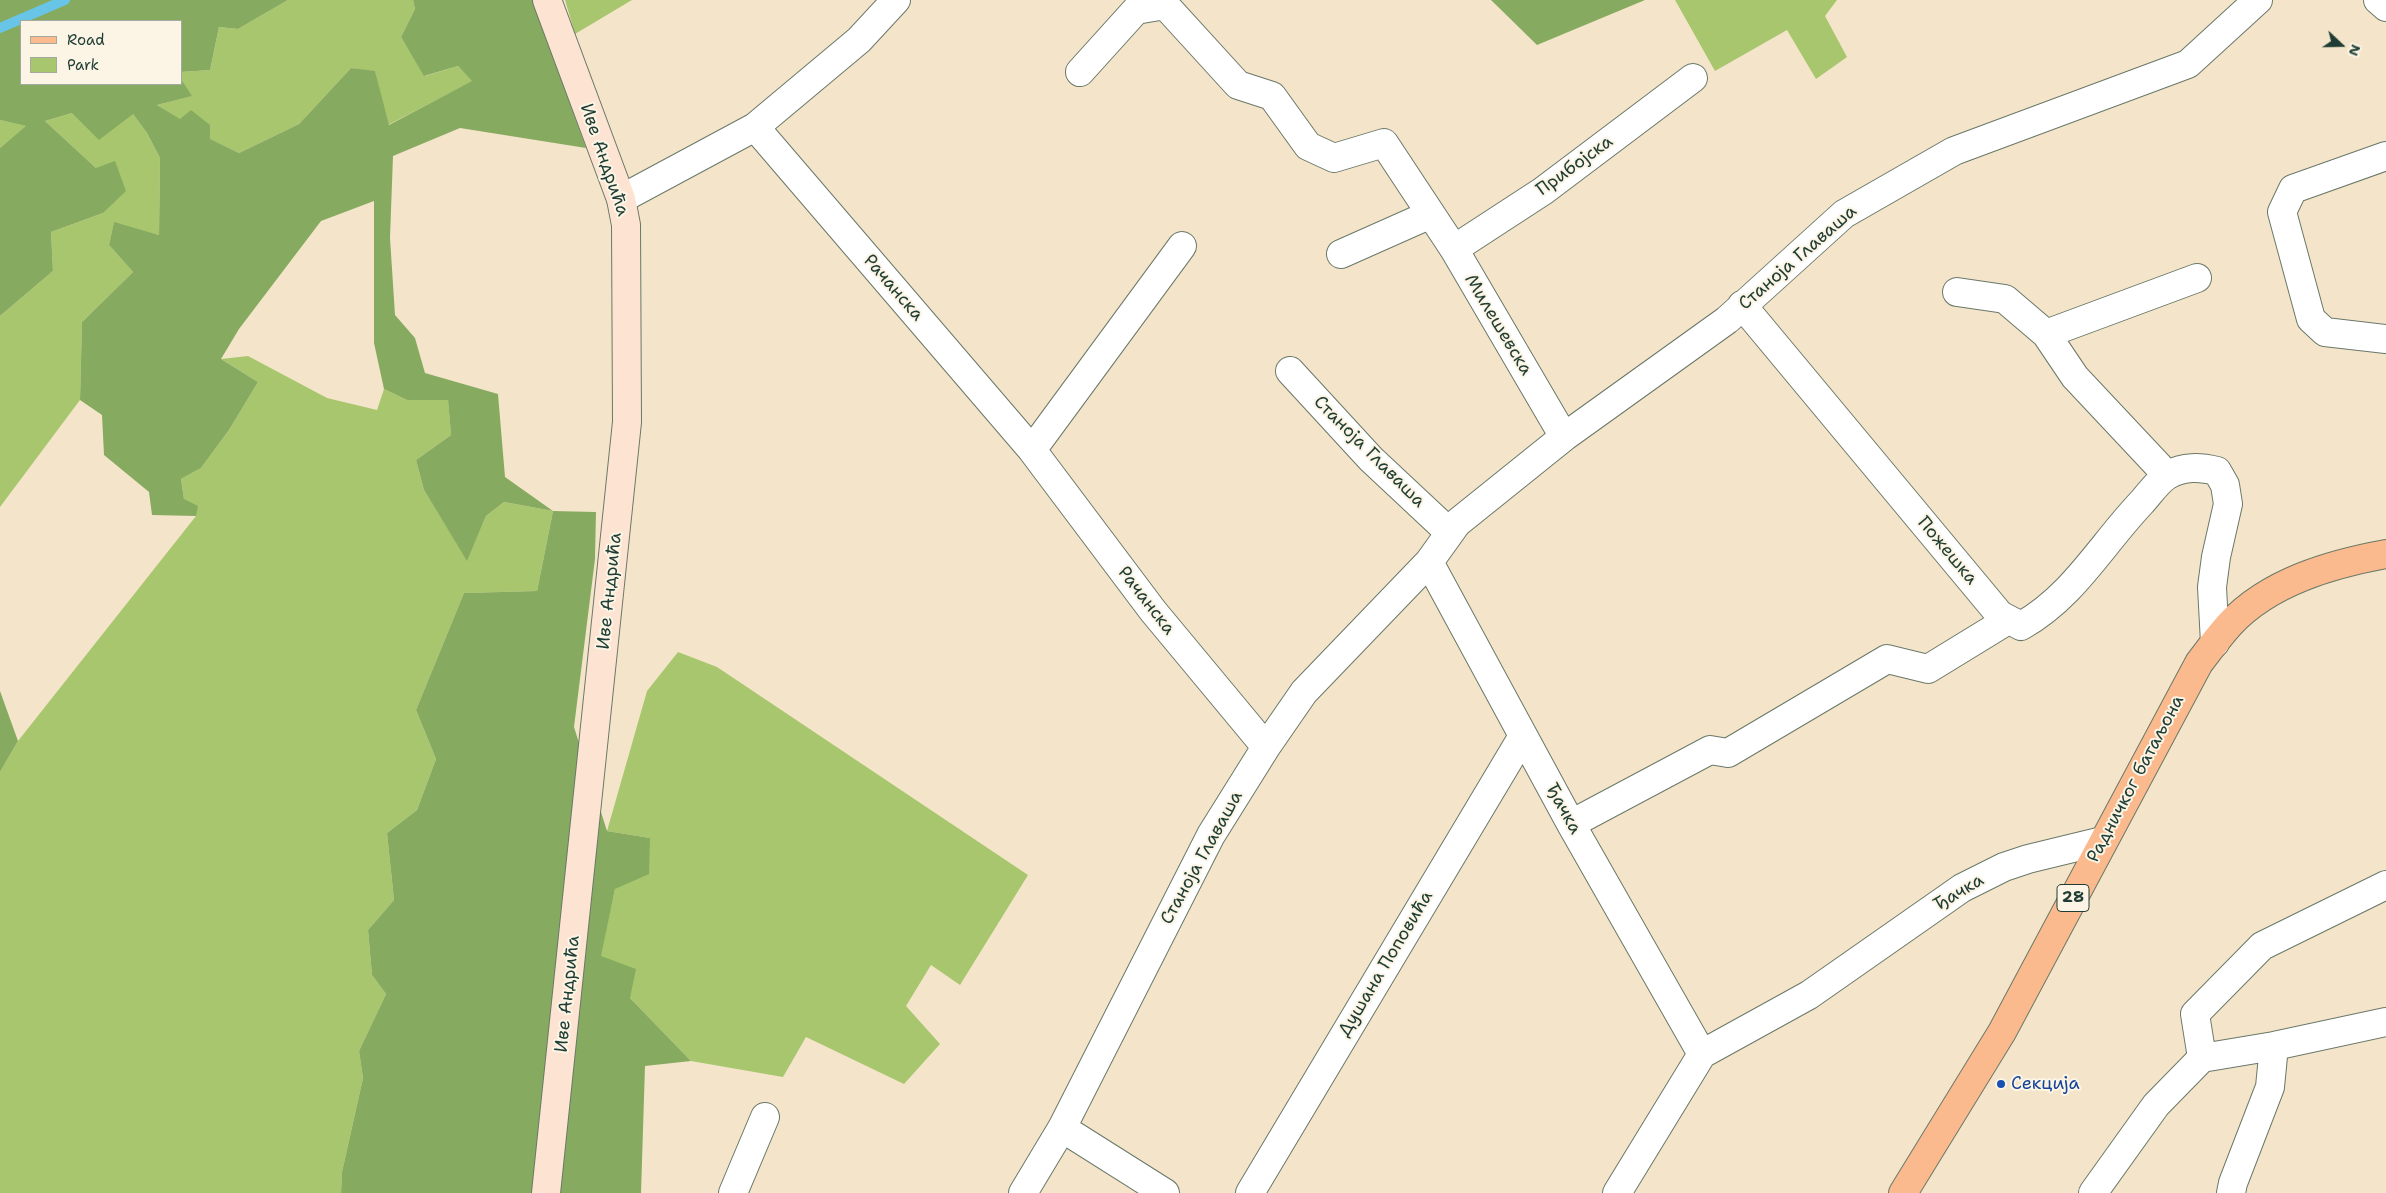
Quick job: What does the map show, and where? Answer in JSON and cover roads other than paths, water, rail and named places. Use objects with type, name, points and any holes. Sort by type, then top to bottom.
[{"type":"main road","name":"Радничког батаљона","points":[[1903,1193],[2002,1032],[2187,682],[2215,643],[2231,623],[2278,589],[2299,578],[2340,564],[2386,554]]},
{"type":"street","name":"Иве Андрића","points":[[546,1193],[627,422],[626,225],[620,199],[547,0]]},
{"type":"street","points":[[620,199],[755,126],[859,40],[896,0]]},
{"type":"street","name":"Станоја Главаша","points":[[1023,1193],[1062,1128],[1210,835],[1266,747],[1304,692],[1430,562],[1457,523],[1564,437],[1727,320],[1844,214],[1954,150],[2188,64],[2258,0]]},
{"type":"street","points":[[2378,0],[2386,7]]},
{"type":"street","name":"Милешевска","points":[[1080,72],[1136,10],[1165,5],[1238,84],[1272,96],[1308,146],[1334,158],[1384,143],[1454,249],[1564,437]]},
{"type":"street","name":"Прибојска","points":[[1454,249],[1543,190],[1693,78]]},
{"type":"street","name":"Рачанска","points":[[755,126],[1032,450],[1153,611],[1266,747]]},
{"type":"street","points":[[2386,156],[2294,189],[2282,212],[2311,319],[2325,332],[2386,340]]},
{"type":"street","points":[[1341,254],[1431,214]]},
{"type":"street","points":[[1032,450],[1182,246]]},
{"type":"street","points":[[2046,334],[2196,278]]},
{"type":"street","points":[[1957,292],[2004,299],[2046,334],[2075,377],[2167,475]]},
{"type":"street","name":"Пожешка","points":[[1742,306],[2000,616],[2008,620]]},
{"type":"street","name":"Станоја Главаша","points":[[1290,371],[1372,459],[1449,532]]},
{"type":"street","points":[[1571,824],[1710,750],[1728,753],[1887,659],[1928,669],[2008,620],[2021,626],[2040,616],[2064,595],[2103,551],[2124,520],[2167,475],[2183,469],[2202,467],[2216,471],[2225,485],[2228,504],[2216,557],[2212,587],[2215,643]]},
{"type":"street","name":"Ђачка","points":[[1430,562],[1571,824],[1702,1054]]},
{"type":"street","name":"Душана Поповића","points":[[1250,1193],[1523,736]]},
{"type":"street","name":"Ђачка","points":[[1617,1193],[1702,1054],[1809,995],[1962,888],[2004,867],[2028,859],[2102,841]]},
{"type":"street","points":[[2202,1058],[2195,1014],[2262,946],[2386,885]]},
{"type":"street","points":[[2092,1193],[2156,1105],[2202,1058],[2274,1046],[2386,1022]]},
{"type":"street","points":[[2231,1193],[2232,1183],[2270,1088],[2274,1046]]},
{"type":"street","points":[[733,1193],[765,1117]]},
{"type":"street","points":[[1062,1128],[1165,1193]]},
{"type":"waterway","points":[[0,28],[65,0]]},
{"type":"place","name":"Секција","points":[[2001,1084]]}]
